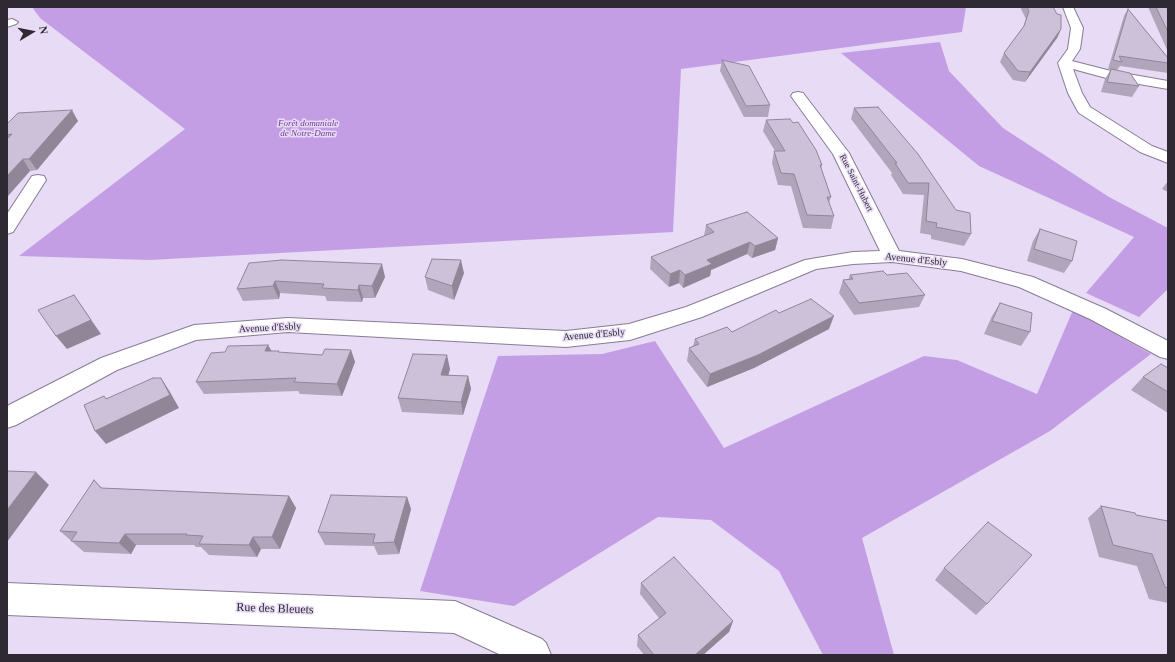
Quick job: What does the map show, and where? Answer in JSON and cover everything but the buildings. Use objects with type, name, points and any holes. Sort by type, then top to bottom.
[{"type":"street","points":[[1064,63],[1074,48],[1077,28],[1068,7]]},
{"type":"street","points":[[1064,63],[1110,75],[1168,85]]},
{"type":"street","points":[[1064,63],[1074,93],[1084,110],[1146,149],[1168,158]]},
{"type":"street","name":"Rue Saint-Hubert","points":[[798,96],[842,154],[892,256]]},
{"type":"street","points":[[7,228],[38,180]]},
{"type":"street","name":"Avenue d'Esbly","points":[[7,418],[109,364],[194,333],[288,325],[566,339],[630,332],[694,312],[812,264],[852,258],[892,256],[962,265],[1026,282],[1098,314],[1168,351]]},
{"type":"street","name":"Rue des Bleuets","points":[[7,599],[455,617],[530,651],[534,655]]},
{"type":"green space","name":"Forêt domaniale de Notre-Dame","points":[[32,7],[966,7],[962,32],[681,69],[673,232],[149,260],[19,256],[185,129],[40,18]]},
{"type":"green space","points":[[940,42],[949,71],[1003,128],[1109,197],[1168,228],[1168,289],[1139,317],[1086,293],[1134,237],[979,166],[841,53]]},
{"type":"green space","points":[[1073,310],[1151,354],[1050,431],[862,538],[894,655],[823,655],[779,571],[711,520],[658,517],[514,606],[420,591],[498,356],[602,354],[655,341],[724,448],[924,356],[957,360],[1037,394]]}]
